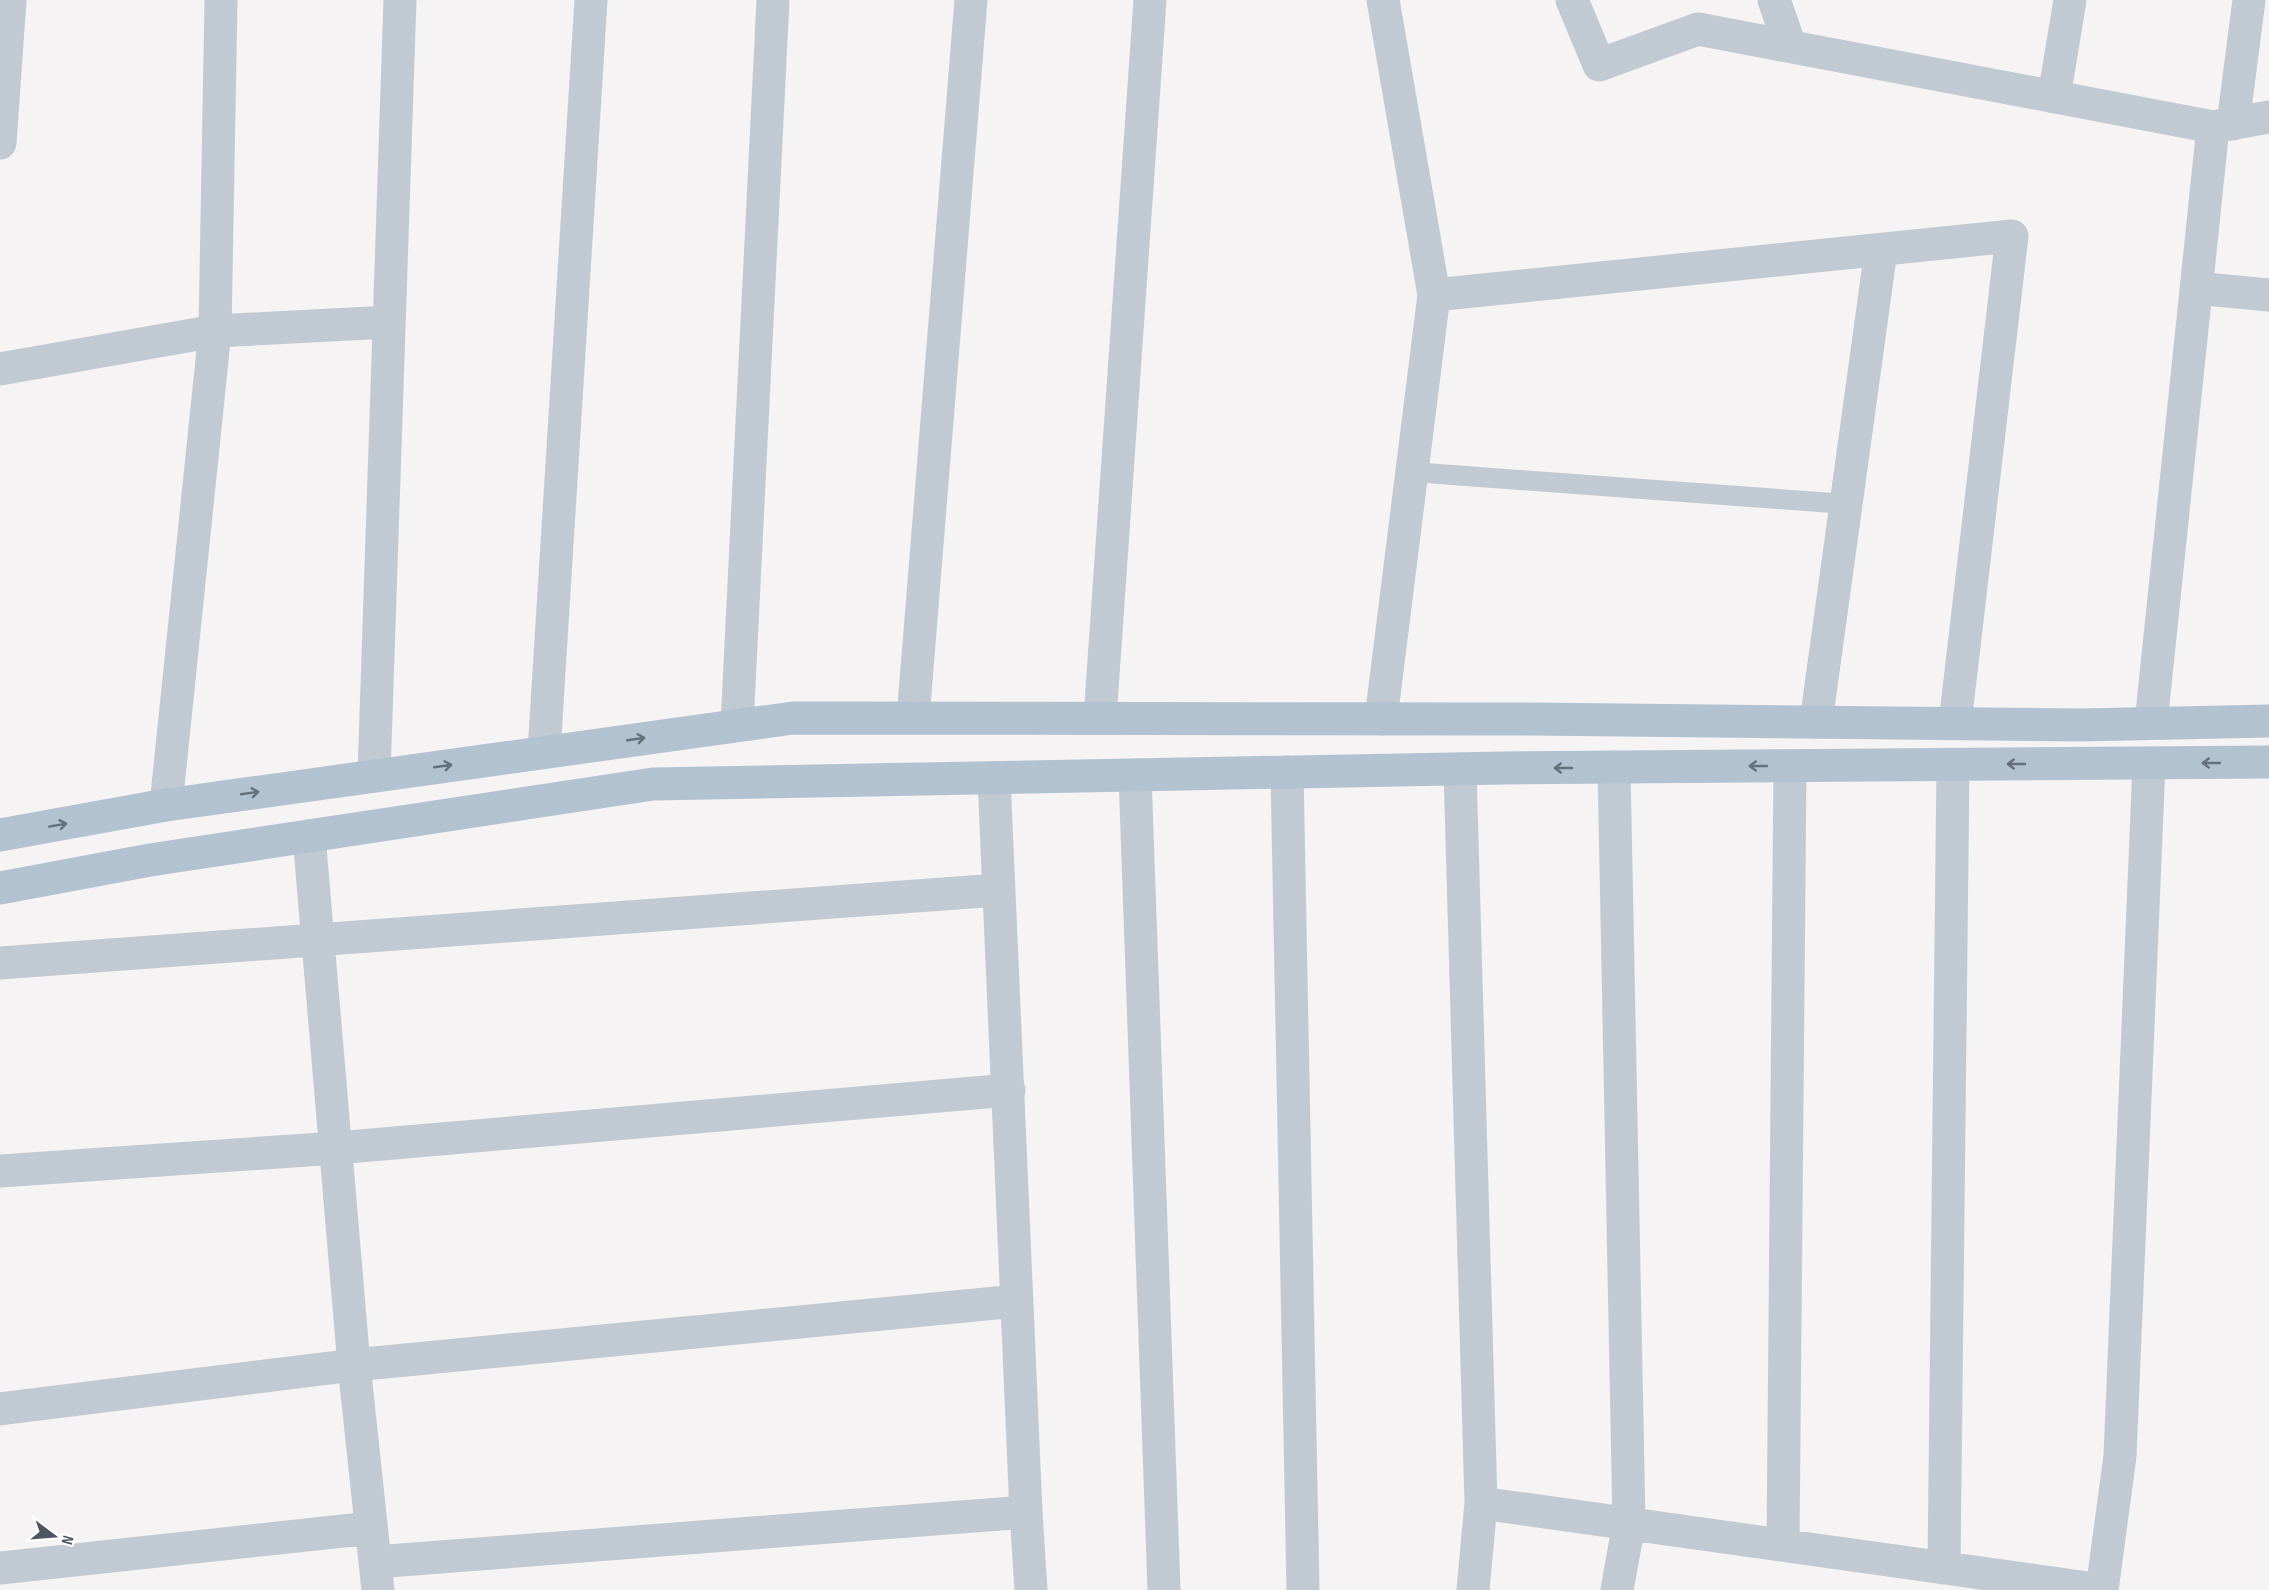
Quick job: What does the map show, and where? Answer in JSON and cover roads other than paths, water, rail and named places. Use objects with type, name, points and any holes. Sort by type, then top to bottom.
[{"type":"main road","points":[[0,835],[166,805],[793,718],[1955,723],[2269,721]]},
{"type":"main road","points":[[0,888],[150,860],[653,784],[1460,769],[2269,762]]},
{"type":"street","points":[[0,143],[10,0]]},
{"type":"street","points":[[166,805],[215,331],[221,0]]},
{"type":"street","points":[[374,776],[400,0]]},
{"type":"street","points":[[544,752],[591,0]]},
{"type":"street","points":[[737,725],[773,0]]},
{"type":"street","points":[[913,718],[971,0]]},
{"type":"street","points":[[1100,718],[1150,0]]},
{"type":"street","points":[[1381,719],[1434,295],[1383,0]]},
{"type":"street","points":[[1572,0],[1599,65],[1698,29],[2054,97],[2223,125],[2269,117]]},
{"type":"street","points":[[1774,0],[1790,46]]},
{"type":"street","points":[[2054,97],[2070,0]]},
{"type":"street","points":[[2151,723],[2196,288],[2223,125],[2249,0]]},
{"type":"street","points":[[1434,295],[2012,236],[1955,723]]},
{"type":"street","points":[[1816,722],[1881,250]]},
{"type":"street","points":[[2196,288],[2269,295]]},
{"type":"street","points":[[0,369],[215,331],[389,322]]},
{"type":"street","points":[[1481,1503],[2102,1590],[2120,1456],[2149,764]]},
{"type":"street","points":[[1944,1568],[1953,765]]},
{"type":"street","points":[[1784,1545],[1790,766]]},
{"type":"street","points":[[1614,767],[1629,1523],[1617,1590]]},
{"type":"street","points":[[1460,769],[1481,1503],[1473,1590]]},
{"type":"street","points":[[1287,772],[1302,1590]]},
{"type":"street","points":[[1135,775],[1164,1590]]},
{"type":"street","points":[[994,778],[1031,1590]]},
{"type":"street","points":[[309,836],[354,1365],[377,1576],[1026,1512]]},
{"type":"street","points":[[0,963],[998,890]]},
{"type":"street","points":[[0,1171],[336,1148],[1009,1090]]},
{"type":"street","points":[[0,1409],[354,1365],[1017,1301]]},
{"type":"street","points":[[0,1568],[371,1528]]},
{"type":"lane","points":[[1412,472],[1846,504]]}]
